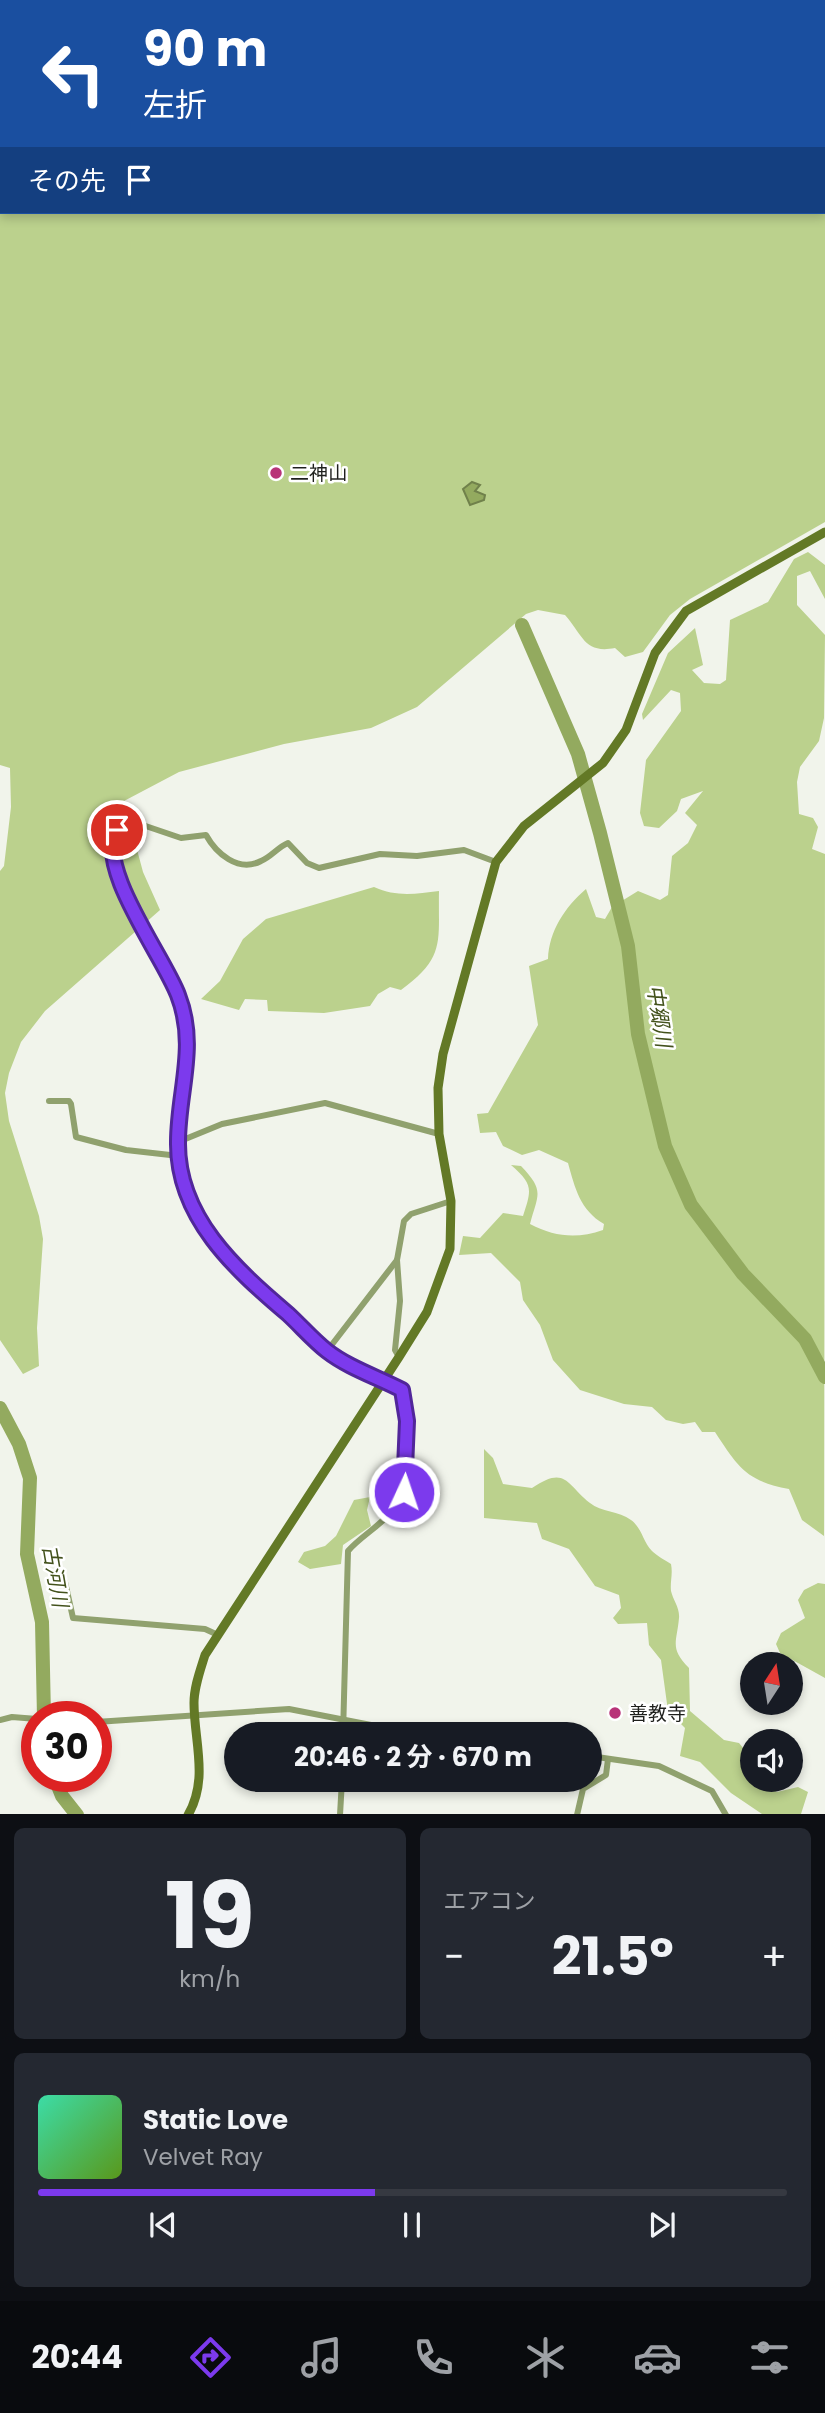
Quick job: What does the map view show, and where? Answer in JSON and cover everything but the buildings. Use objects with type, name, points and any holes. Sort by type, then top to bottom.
[{"type":"street","points":[[189,1814],[200,1780],[195,1715],[197,1680],[205,1655],[399,1357],[427,1312],[441,1282],[450,1249],[451,1201],[439,1134],[438,1088],[443,1054],[496,862],[524,826],[603,763],[626,730],[655,653],[686,611],[825,532]]},
{"type":"street","points":[[345,1720],[344,1620],[348,1551],[380,1524],[404,1492],[407,1421],[402,1390],[327,1351],[248,1282],[206,1230],[186,1197],[178,1142],[188,1068],[185,1018],[169,971],[134,910],[115,864],[113,837],[128,820],[181,838],[206,835],[215,851],[236,862],[261,861],[288,843],[307,863],[319,868],[380,854],[417,856],[464,849],[496,862]]},
{"type":"street","points":[[49,1101],[69,1101],[76,1137],[125,1150],[180,1156]]},
{"type":"street","points":[[178,1142],[222,1124],[325,1103],[439,1134]]},
{"type":"street","points":[[399,1357],[395,1350],[400,1301],[397,1260],[404,1221],[411,1214],[451,1201]]},
{"type":"street","points":[[327,1351],[397,1260]]},
{"type":"street","points":[[65,1582],[73,1618],[205,1629],[218,1634]]},
{"type":"street","points":[[112,1721],[289,1709],[355,1722]]},
{"type":"street","points":[[0,1720],[21,1718]]},
{"type":"street","points":[[602,1758],[642,1761],[659,1766],[712,1791],[725,1814]]},
{"type":"street","points":[[577,1814],[583,1789],[607,1775],[608,1759]]},
{"type":"street","points":[[340,1814],[341,1792]]},
{"type":"shaded area","points":[[0,214],[825,214],[825,522],[690,599],[670,615],[643,652],[625,657],[615,648],[597,648],[585,641],[565,615],[538,610],[526,614],[417,707],[371,728],[284,744],[179,772],[124,801],[143,872],[160,910],[45,1011],[21,1042],[9,1073],[5,1093],[9,1121],[39,1216],[43,1239],[37,1328],[39,1366],[23,1374],[0,1340],[0,871],[4,866],[11,807],[10,768],[0,765]]},
{"type":"shaded area","points":[[472,482],[480,485],[475,491],[485,495],[484,500],[470,505],[463,489]]},
{"type":"shaded area","points":[[808,552],[825,565],[825,599],[810,571],[797,576],[797,605],[825,635],[824,718],[819,741],[800,767],[797,782],[799,814],[813,818],[818,827],[812,849],[825,854],[824,1536],[802,1520],[789,1489],[763,1482],[744,1471],[715,1432],[702,1432],[695,1422],[683,1424],[666,1420],[652,1407],[624,1404],[580,1390],[553,1360],[540,1325],[523,1300],[520,1282],[491,1253],[459,1255],[463,1236],[480,1238],[503,1213],[523,1216],[529,1188],[527,1182],[511,1165],[521,1166],[537,1187],[537,1199],[530,1224],[548,1232],[566,1235],[584,1235],[603,1230],[604,1224],[589,1212],[580,1198],[568,1163],[539,1150],[522,1155],[503,1146],[496,1132],[480,1133],[477,1114],[488,1113],[538,1025],[529,966],[548,959],[555,929],[571,904],[586,889],[596,917],[605,919],[612,907],[638,891],[660,900],[668,895],[672,856],[688,843],[697,825],[685,813],[703,791],[681,799],[677,811],[659,828],[644,826],[640,813],[646,760],[681,711],[680,693],[671,690],[643,720],[642,714],[668,653],[695,628],[703,665],[692,670],[704,683],[720,684],[726,680],[730,620],[768,602],[794,559]]},
{"type":"shaded area","points":[[374,887],[414,894],[439,891],[438,936],[433,958],[416,978],[401,990],[390,987],[378,994],[370,1006],[324,1013],[268,1011],[267,1000],[245,999],[239,1010],[201,999],[220,981],[243,939],[266,919]]},
{"type":"shaded area","points":[[484,1449],[493,1458],[503,1484],[532,1488],[543,1481],[559,1478],[570,1484],[594,1506],[631,1520],[652,1551],[671,1564],[671,1591],[679,1614],[676,1644],[679,1655],[689,1668],[690,1711],[724,1740],[740,1744],[740,1792],[803,1792],[803,1790],[808,1792],[801,1814],[762,1814],[731,1793],[700,1762],[680,1756],[685,1728],[668,1711],[661,1660],[649,1645],[647,1623],[618,1624],[613,1618],[621,1608],[619,1595],[595,1586],[569,1549],[542,1539],[537,1523],[484,1518]]},
{"type":"shaded area","points":[[370,1497],[367,1510],[371,1526],[343,1545],[341,1564],[310,1569],[298,1562],[304,1552],[325,1546],[336,1536],[354,1500]]},
{"type":"shaded area","points":[[818,1583],[825,1584],[825,1678],[803,1666],[803,1652],[780,1652],[776,1644],[781,1633],[805,1618],[798,1600],[804,1590]]},
{"type":"waterway","name":"中郷川","points":[[522,625],[578,754],[600,833],[628,946],[638,1034],[665,1146],[691,1205],[743,1274],[805,1339],[825,1377]]},
{"type":"waterway","name":"古河川","points":[[0,1408],[19,1444],[30,1478],[27,1554],[42,1622],[44,1701]]},
{"type":"waterway","name":"古河川","points":[[60,1792],[76,1814]]},
{"type":"place","name":"二神山","points":[[276,473]]},
{"type":"place","name":"善教寺","points":[[615,1713]]},
{"type":"route","points":[[117,830],[112,849],[115,864],[146,934],[169,971],[185,1018],[188,1068],[178,1142],[186,1197],[206,1230],[248,1282],[327,1351],[354,1368],[402,1390],[407,1421],[404,1492]]}]
